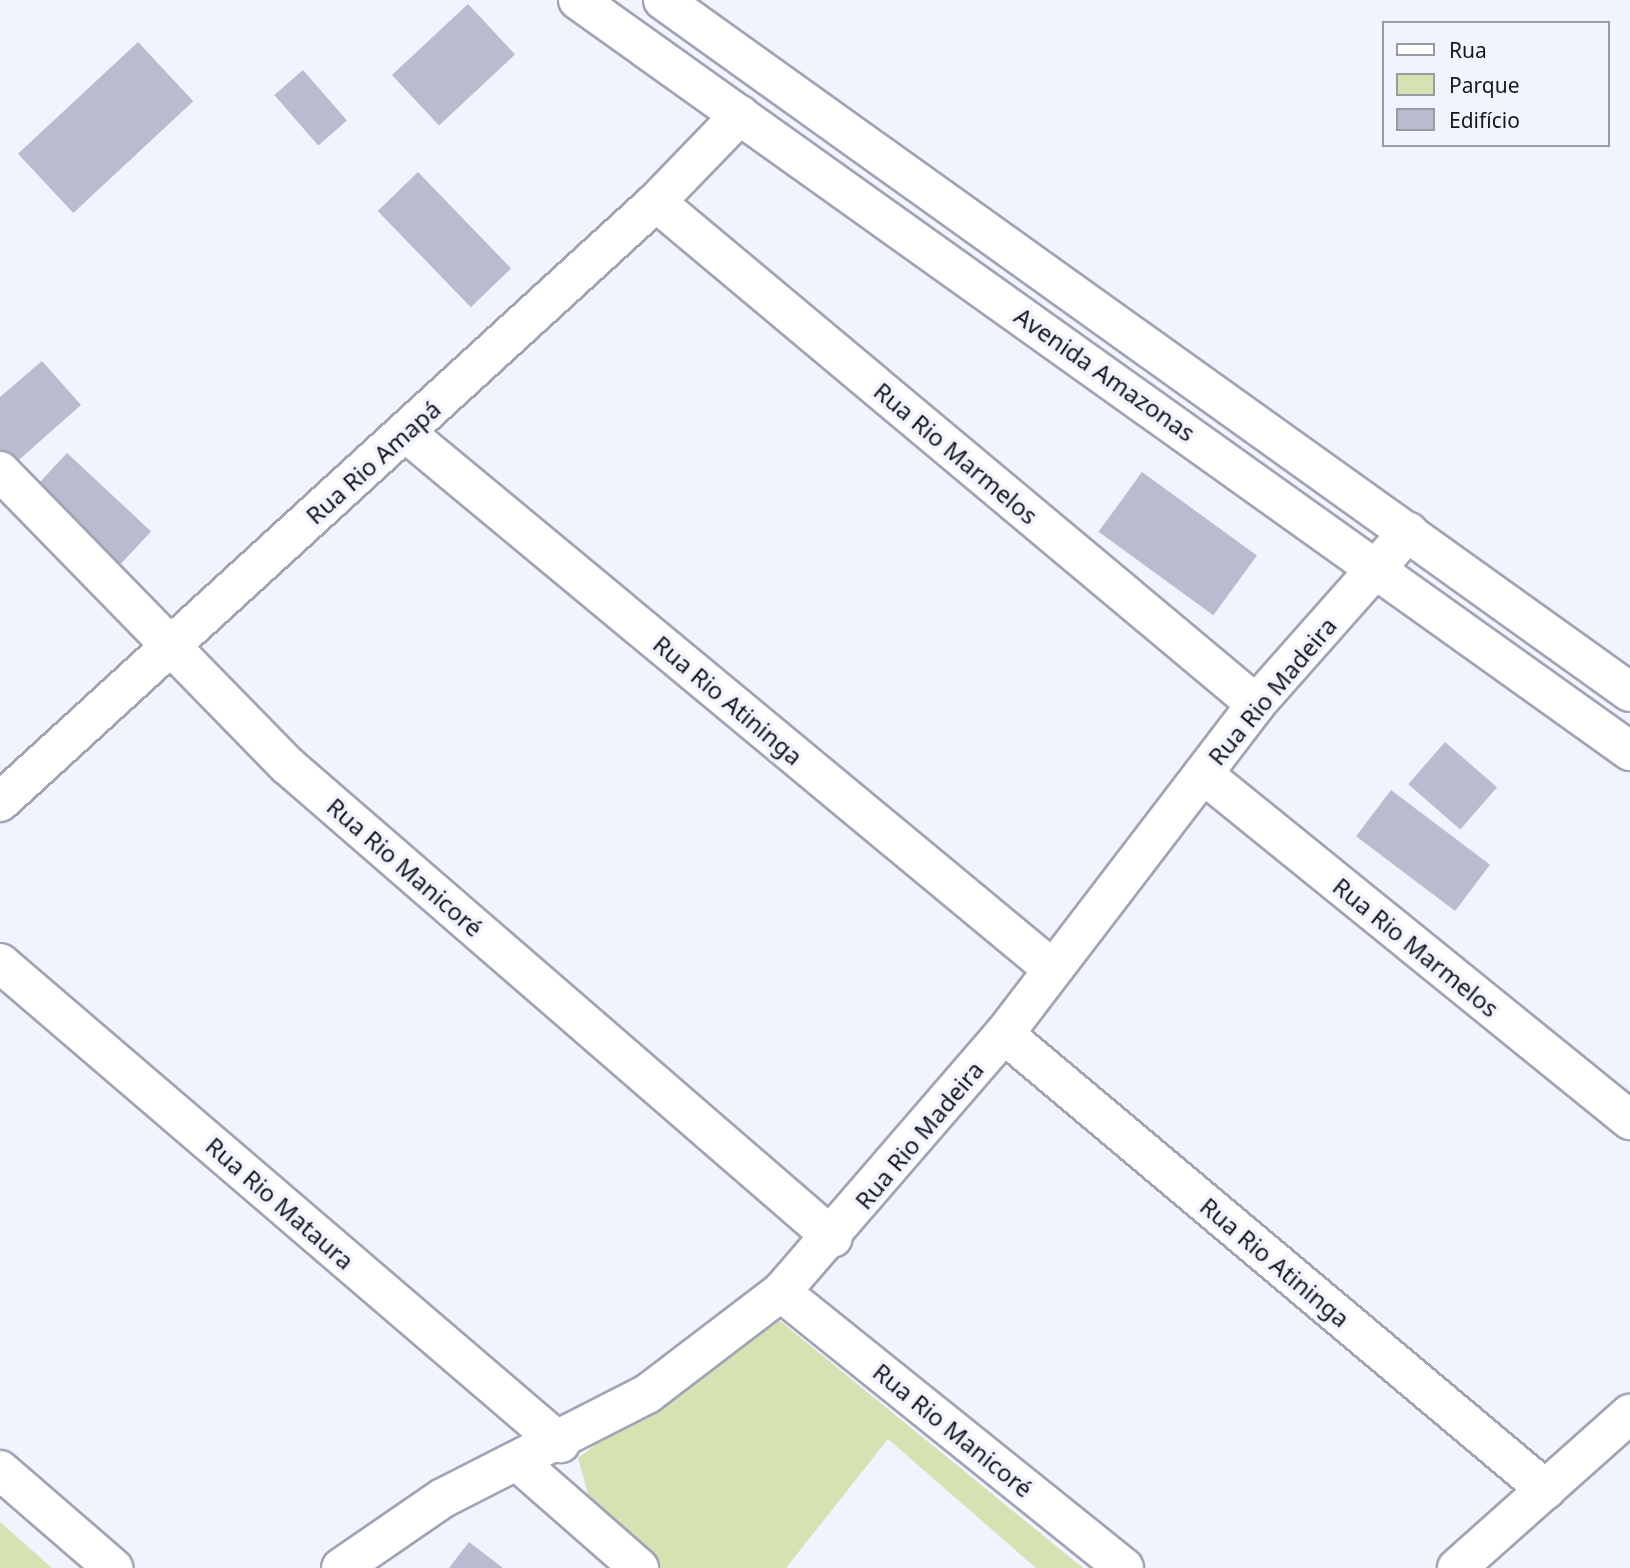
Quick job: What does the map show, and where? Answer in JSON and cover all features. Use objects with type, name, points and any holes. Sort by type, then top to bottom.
[{"type":"street","name":"Avenida Amazonas","points":[[578,0],[1378,567],[1630,751]]},
{"type":"street","name":"Avenida Amazonas","points":[[678,4],[1630,692]]},
{"type":"street","points":[[650,51],[678,4]]},
{"type":"street","name":"Rua Rio Amapá","points":[[0,802],[656,202],[740,115]]},
{"type":"street","name":"Rua Rio Marmelos","points":[[656,202],[1256,704]]},
{"type":"street","name":"Rua Rio Atininga","points":[[405,432],[1051,968]]},
{"type":"street","name":"Rua Rio Manicoré","points":[[0,471],[172,643],[287,765],[832,1238]]},
{"type":"street","name":"Rua Rio Madeira","points":[[341,1568],[443,1498],[560,1443],[647,1394],[781,1292],[832,1238],[1004,1034],[1051,968],[1256,704],[1408,532]]},
{"type":"street","name":"Rua Rio Marmelos","points":[[1203,774],[1630,1120]]},
{"type":"street","name":"Rua Rio Mataura","points":[[0,963],[560,1443]]},
{"type":"street","name":"Rua Rio Atininga","points":[[1004,1034],[1546,1490]]},
{"type":"street","name":"Rua Rio Manicoré","points":[[781,1292],[1124,1568]]},
{"type":"street","points":[[1457,1568],[1630,1413]]},
{"type":"street","points":[[518,1462],[639,1568]]},
{"type":"street","points":[[0,1470],[113,1568]]},
{"type":"green space","points":[[769,1312],[1083,1568],[1036,1568],[888,1439],[786,1568],[661,1568],[592,1508],[578,1458]]},
{"type":"green space","points":[[0,1522],[52,1568],[0,1568]]},
{"type":"building","points":[[468,4],[515,54],[439,125],[392,75]]},
{"type":"building","points":[[138,42],[193,101],[73,213],[18,154]]},
{"type":"building","points":[[303,70],[347,121],[318,145],[274,95]]},
{"type":"building","points":[[418,172],[511,268],[471,307],[378,211]]},
{"type":"building","points":[[42,361],[81,405],[12,466],[0,452],[0,397]]},
{"type":"building","points":[[67,453],[151,531],[120,564],[36,486]]},
{"type":"building","points":[[1142,472],[1257,555],[1213,615],[1099,532]]},
{"type":"building","points":[[1445,742],[1497,787],[1460,830],[1408,784]]},
{"type":"building","points":[[1391,790],[1490,865],[1455,911],[1356,836]]},
{"type":"building","points":[[469,1542],[503,1568],[449,1568]]}]
